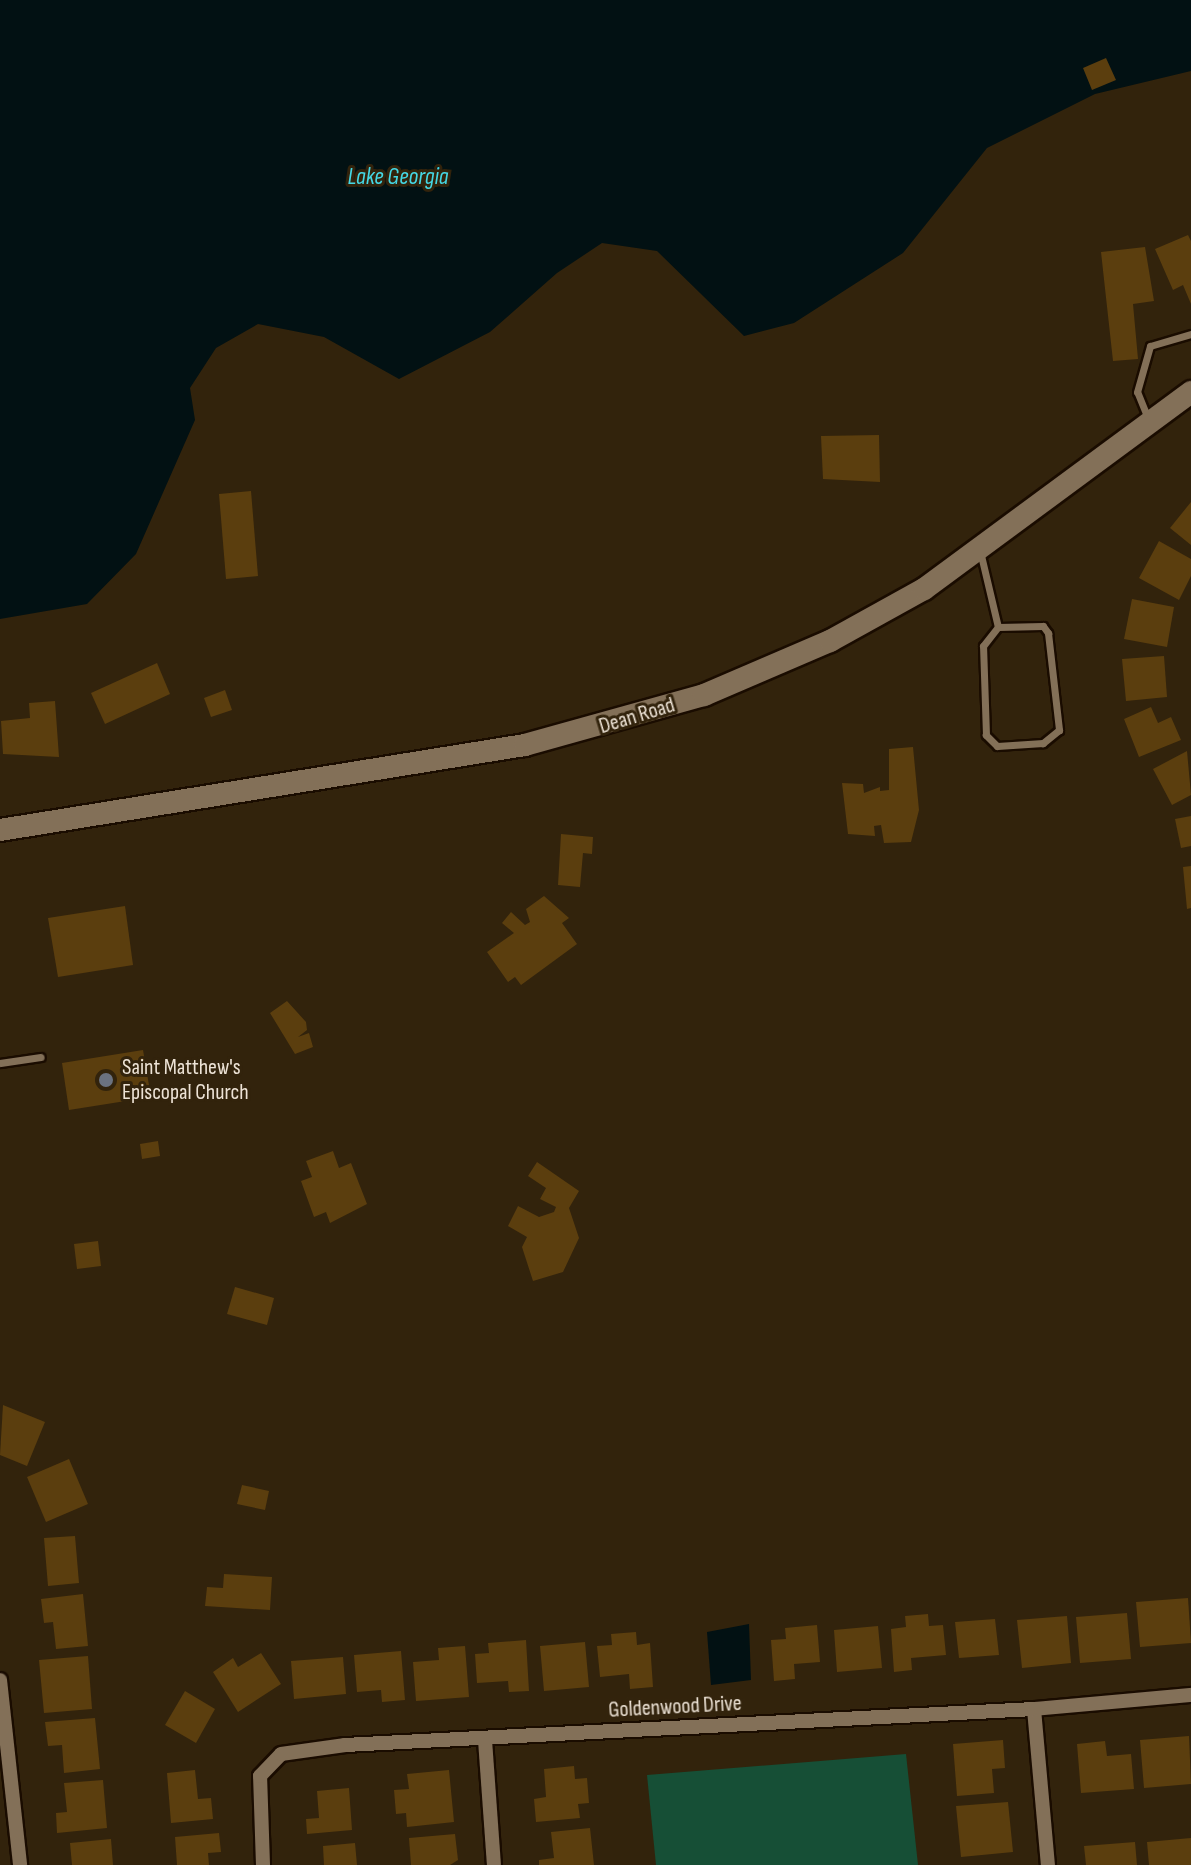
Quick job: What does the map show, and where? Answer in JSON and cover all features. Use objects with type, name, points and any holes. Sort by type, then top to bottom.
[{"type":"main road","name":"Dean Road","points":[[0,830],[493,751],[637,717],[747,679],[830,641],[980,550],[1191,392]]},
{"type":"street","points":[[0,1680],[20,1865]]},
{"type":"street","name":"Goldenwood Drive","points":[[263,1865],[260,1776],[281,1754],[345,1745],[1034,1709],[1191,1695]]},
{"type":"street","points":[[1034,1709],[1048,1865]]},
{"type":"street","points":[[485,1740],[494,1865]]},
{"type":"lane","points":[[1150,423],[1137,392],[1150,346],[1191,334]]},
{"type":"lane","points":[[980,550],[998,627]]},
{"type":"lane","points":[[1043,626],[1048,633],[1059,730],[1043,743],[997,746],[986,735],[980,660],[989,635],[998,627],[1043,626]]},
{"type":"lane","points":[[0,1063],[41,1057]]},
{"type":"green space","points":[[906,1754],[918,1865],[656,1865],[647,1775]]},
{"type":"water","name":"Lake Georgia","points":[[0,0],[1191,0],[1191,71],[1095,94],[987,148],[903,253],[794,323],[744,336],[657,251],[602,243],[557,273],[490,332],[399,379],[324,337],[258,324],[216,348],[190,388],[195,420],[136,554],[87,604],[0,619]]},
{"type":"water","points":[[749,1624],[751,1680],[711,1685],[707,1632]]},
{"type":"building","points":[[1106,58],[1116,80],[1092,90],[1083,68]]},
{"type":"building","points":[[1188,235],[1191,241],[1191,304],[1183,285],[1173,290],[1155,249]]},
{"type":"building","points":[[1145,247],[1154,301],[1133,304],[1138,359],[1113,361],[1101,252]]},
{"type":"building","points":[[879,435],[880,482],[823,479],[821,436]]},
{"type":"building","points":[[251,491],[258,576],[226,579],[219,494]]},
{"type":"building","points":[[1191,502],[1191,545],[1170,528]]},
{"type":"building","points":[[1159,541],[1191,559],[1191,576],[1179,600],[1139,578]]},
{"type":"building","points":[[1132,599],[1174,607],[1167,647],[1124,639]]},
{"type":"building","points":[[1164,656],[1167,697],[1126,701],[1122,659]]},
{"type":"building","points":[[157,663],[170,694],[105,724],[91,693]]},
{"type":"building","points":[[225,690],[232,710],[211,717],[204,698]]},
{"type":"building","points":[[55,701],[59,757],[3,754],[1,721],[30,718],[29,703]]},
{"type":"building","points":[[1151,707],[1158,723],[1171,717],[1181,740],[1139,757],[1124,719]]},
{"type":"building","points":[[913,747],[919,810],[911,842],[884,843],[881,825],[874,826],[875,836],[848,834],[842,783],[863,784],[864,793],[880,787],[880,791],[889,790],[889,749]]},
{"type":"building","points":[[1187,751],[1191,795],[1172,805],[1153,769]]},
{"type":"building","points":[[1191,816],[1191,846],[1181,848],[1175,819]]},
{"type":"building","points":[[561,834],[593,837],[592,854],[583,853],[580,887],[558,885]]},
{"type":"building","points":[[1191,866],[1191,908],[1187,909],[1183,867]]},
{"type":"building","points":[[544,896],[569,918],[562,923],[577,944],[521,985],[515,977],[508,982],[487,952],[514,933],[502,923],[511,912],[525,925],[530,922],[526,909]]},
{"type":"building","points":[[125,906],[133,965],[58,977],[48,918]]},
{"type":"building","points":[[287,1001],[306,1022],[307,1030],[298,1037],[309,1033],[313,1047],[295,1054],[270,1013]]},
{"type":"building","name":"Saint Matthew's Episcopal Church","points":[[143,1050],[151,1097],[69,1110],[62,1063]]},
{"type":"building","points":[[158,1141],[160,1156],[142,1159],[140,1144]]},
{"type":"building","points":[[333,1151],[339,1168],[351,1163],[367,1204],[330,1223],[326,1212],[314,1217],[301,1181],[312,1177],[306,1161]]},
{"type":"building","points":[[537,1162],[579,1191],[569,1208],[579,1238],[563,1272],[533,1281],[522,1247],[527,1237],[508,1226],[518,1206],[539,1217],[554,1212],[556,1207],[540,1199],[546,1188],[528,1176]]},
{"type":"building","points":[[98,1241],[101,1266],[77,1269],[74,1244]]},
{"type":"building","points":[[235,1287],[274,1298],[267,1325],[227,1314]]},
{"type":"building","points":[[3,1405],[45,1422],[27,1466],[0,1455]]},
{"type":"building","points":[[69,1459],[88,1504],[46,1522],[27,1477]]},
{"type":"building","points":[[242,1485],[269,1491],[265,1510],[237,1504]]},
{"type":"building","points":[[75,1536],[79,1583],[48,1586],[44,1538]]},
{"type":"building","points":[[224,1574],[272,1577],[270,1610],[205,1606],[207,1587],[223,1588]]},
{"type":"building","points":[[83,1594],[88,1646],[56,1649],[53,1622],[44,1623],[41,1599]]},
{"type":"building","points":[[1188,1598],[1191,1643],[1140,1647],[1136,1602]]},
{"type":"building","points":[[1127,1613],[1131,1659],[1080,1663],[1076,1617]]},
{"type":"building","points":[[928,1614],[929,1626],[943,1625],[946,1655],[911,1658],[912,1670],[894,1672],[891,1629],[906,1627],[905,1616]]},
{"type":"building","points":[[1067,1616],[1071,1663],[1022,1668],[1017,1620]]},
{"type":"building","points":[[995,1619],[999,1655],[959,1658],[955,1622]]},
{"type":"building","points":[[817,1625],[820,1662],[794,1664],[795,1679],[774,1681],[771,1640],[786,1639],[785,1628]]},
{"type":"building","points":[[878,1626],[882,1668],[837,1672],[834,1630]]},
{"type":"building","points":[[636,1632],[637,1645],[650,1643],[653,1687],[630,1689],[629,1674],[600,1677],[597,1646],[612,1645],[611,1634]]},
{"type":"building","points":[[526,1640],[529,1691],[509,1692],[508,1681],[477,1683],[475,1654],[489,1653],[488,1643]]},
{"type":"building","points":[[585,1642],[589,1687],[544,1691],[540,1646]]},
{"type":"building","points":[[465,1646],[469,1697],[416,1701],[413,1662],[439,1660],[438,1648]]},
{"type":"building","points":[[401,1651],[405,1700],[382,1702],[381,1690],[357,1692],[354,1655]]},
{"type":"building","points":[[261,1653],[281,1684],[238,1712],[213,1672],[233,1658],[238,1667]]},
{"type":"building","points":[[88,1656],[92,1709],[44,1713],[39,1660]]},
{"type":"building","points":[[343,1657],[346,1694],[294,1699],[291,1661]]},
{"type":"building","points":[[185,1691],[215,1709],[196,1743],[165,1725]]},
{"type":"building","points":[[95,1718],[100,1769],[64,1773],[62,1745],[48,1746],[45,1722]]},
{"type":"building","points":[[1189,1736],[1191,1784],[1144,1788],[1140,1740]]},
{"type":"building","points":[[1003,1740],[1005,1768],[992,1769],[994,1793],[957,1796],[953,1744]]},
{"type":"building","points":[[1105,1741],[1107,1756],[1131,1754],[1134,1789],[1081,1793],[1077,1744]]},
{"type":"building","points":[[574,1766],[575,1779],[587,1778],[589,1803],[578,1804],[580,1818],[536,1822],[534,1799],[546,1797],[544,1769]]},
{"type":"building","points":[[195,1770],[198,1799],[211,1798],[213,1819],[171,1823],[167,1773]]},
{"type":"building","points":[[449,1770],[454,1822],[407,1827],[406,1813],[396,1814],[394,1790],[409,1789],[407,1774]]},
{"type":"building","points":[[103,1780],[107,1828],[57,1833],[56,1813],[67,1812],[64,1783]]},
{"type":"building","points":[[349,1788],[352,1830],[307,1834],[306,1819],[319,1818],[317,1791]]},
{"type":"building","points":[[1008,1802],[1013,1852],[961,1857],[956,1806]]},
{"type":"building","points":[[590,1828],[594,1865],[539,1865],[539,1860],[554,1858],[551,1832]]},
{"type":"building","points":[[219,1833],[221,1852],[208,1853],[209,1865],[177,1865],[175,1837]]},
{"type":"building","points":[[455,1834],[458,1860],[450,1865],[411,1865],[409,1838]]},
{"type":"building","points":[[1191,1838],[1191,1865],[1149,1865],[1147,1842]]},
{"type":"building","points":[[111,1839],[113,1865],[72,1865],[70,1843]]},
{"type":"building","points":[[1135,1842],[1137,1865],[1086,1865],[1084,1846]]},
{"type":"building","points":[[355,1843],[357,1865],[324,1865],[323,1846]]},
{"type":"place","name":"Saint Matthew's Episcopal Church","points":[[106,1080]]}]
